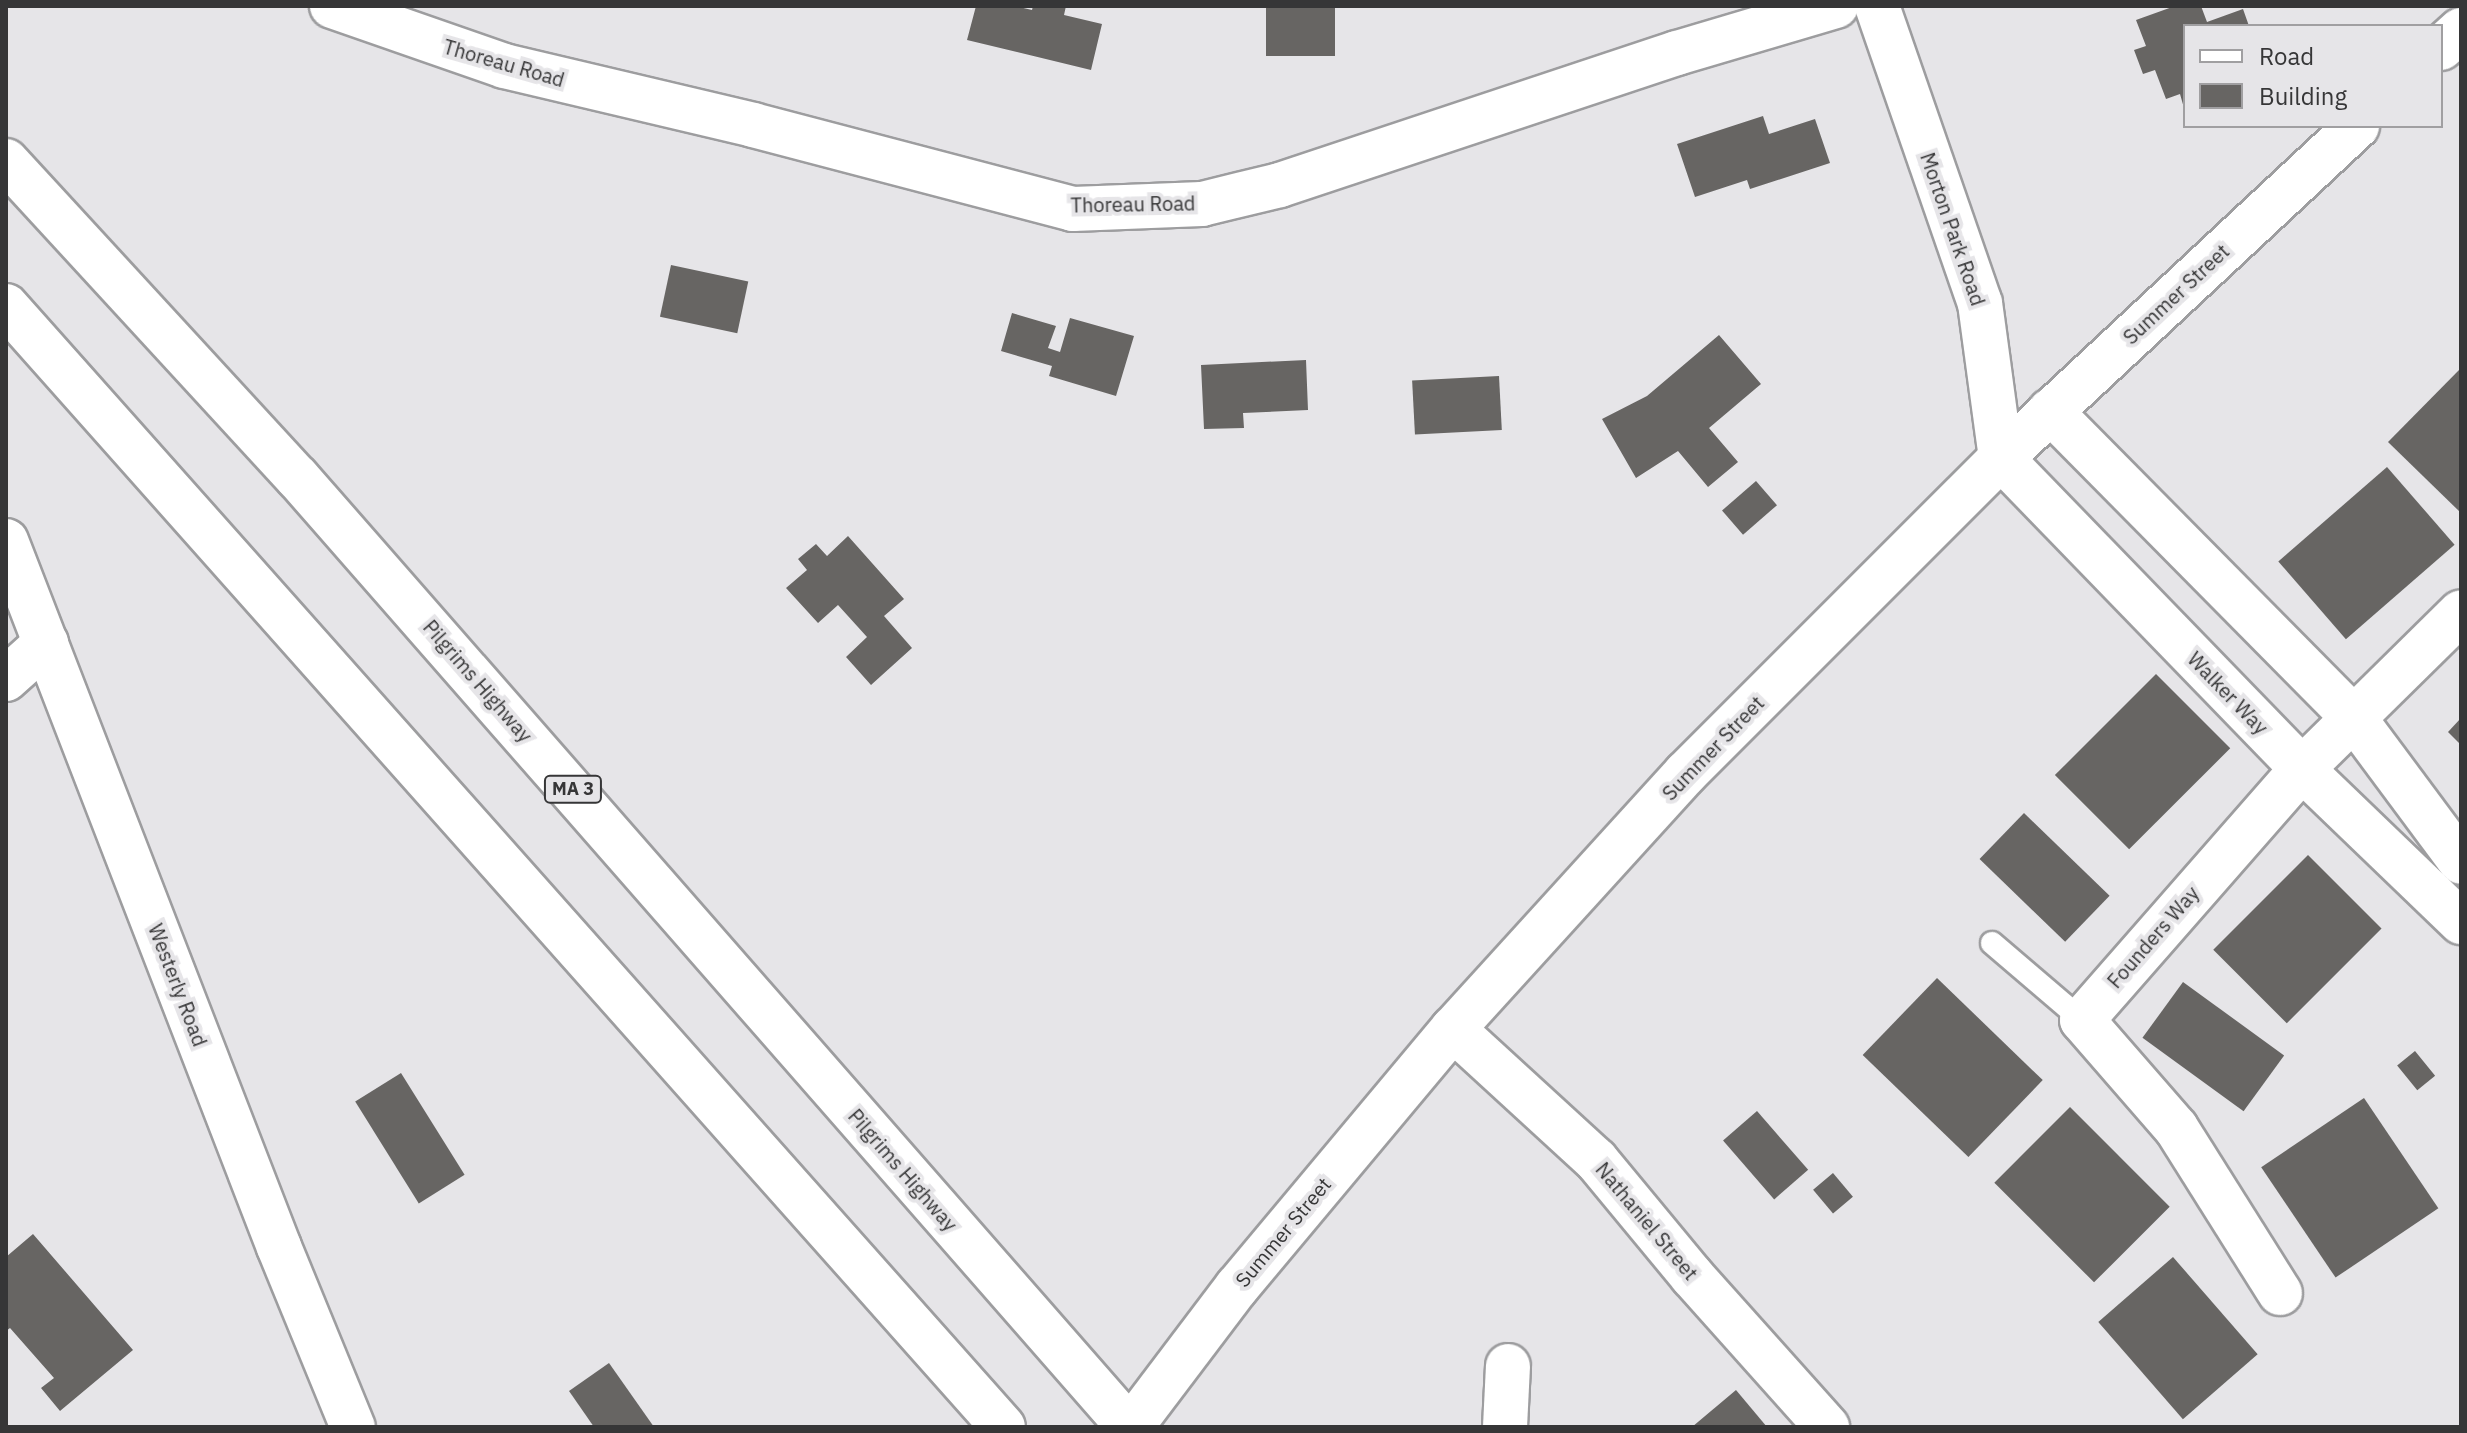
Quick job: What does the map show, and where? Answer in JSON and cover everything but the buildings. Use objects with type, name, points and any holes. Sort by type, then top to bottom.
[{"type":"main road","name":"Thoreau Road","points":[[332,6],[504,66],[753,125],[1073,209],[1202,204],[1280,185],[1677,53],[1836,6]]},
{"type":"main road","name":"Morton Park Road","points":[[1877,6],[1980,303],[2001,458]]},
{"type":"main road","points":[[2443,46],[2461,30]]},
{"type":"main road","name":"Summer Street","points":[[1130,1427],[1203,1331],[1453,1029],[1686,773],[2001,458],[2355,128]]},
{"type":"main road","name":"Pilgrims Highway","points":[[6,161],[297,477],[1130,1427]]},
{"type":"main road","points":[[6,306],[1003,1427]]},
{"type":"main road","points":[[2050,411],[2354,718],[2461,862]]},
{"type":"main road","name":"Walker Way","points":[[2001,458],[2302,769],[2461,922]]},
{"type":"main road","name":"Westerly Road","points":[[6,541],[279,1247],[353,1427]]},
{"type":"main road","name":"Founders Way","points":[[2082,1020],[2302,769],[2461,612]]},
{"type":"main road","points":[[6,679],[46,643]]},
{"type":"main road","points":[[2082,1020],[2176,1128],[2280,1293]]},
{"type":"main road","name":"Nathaniel Street","points":[[1453,1029],[1596,1160],[1692,1276],[1827,1427]]},
{"type":"main road","points":[[1505,1427],[1508,1366]]},
{"type":"lane","points":[[1992,943],[2082,1020]]}]
